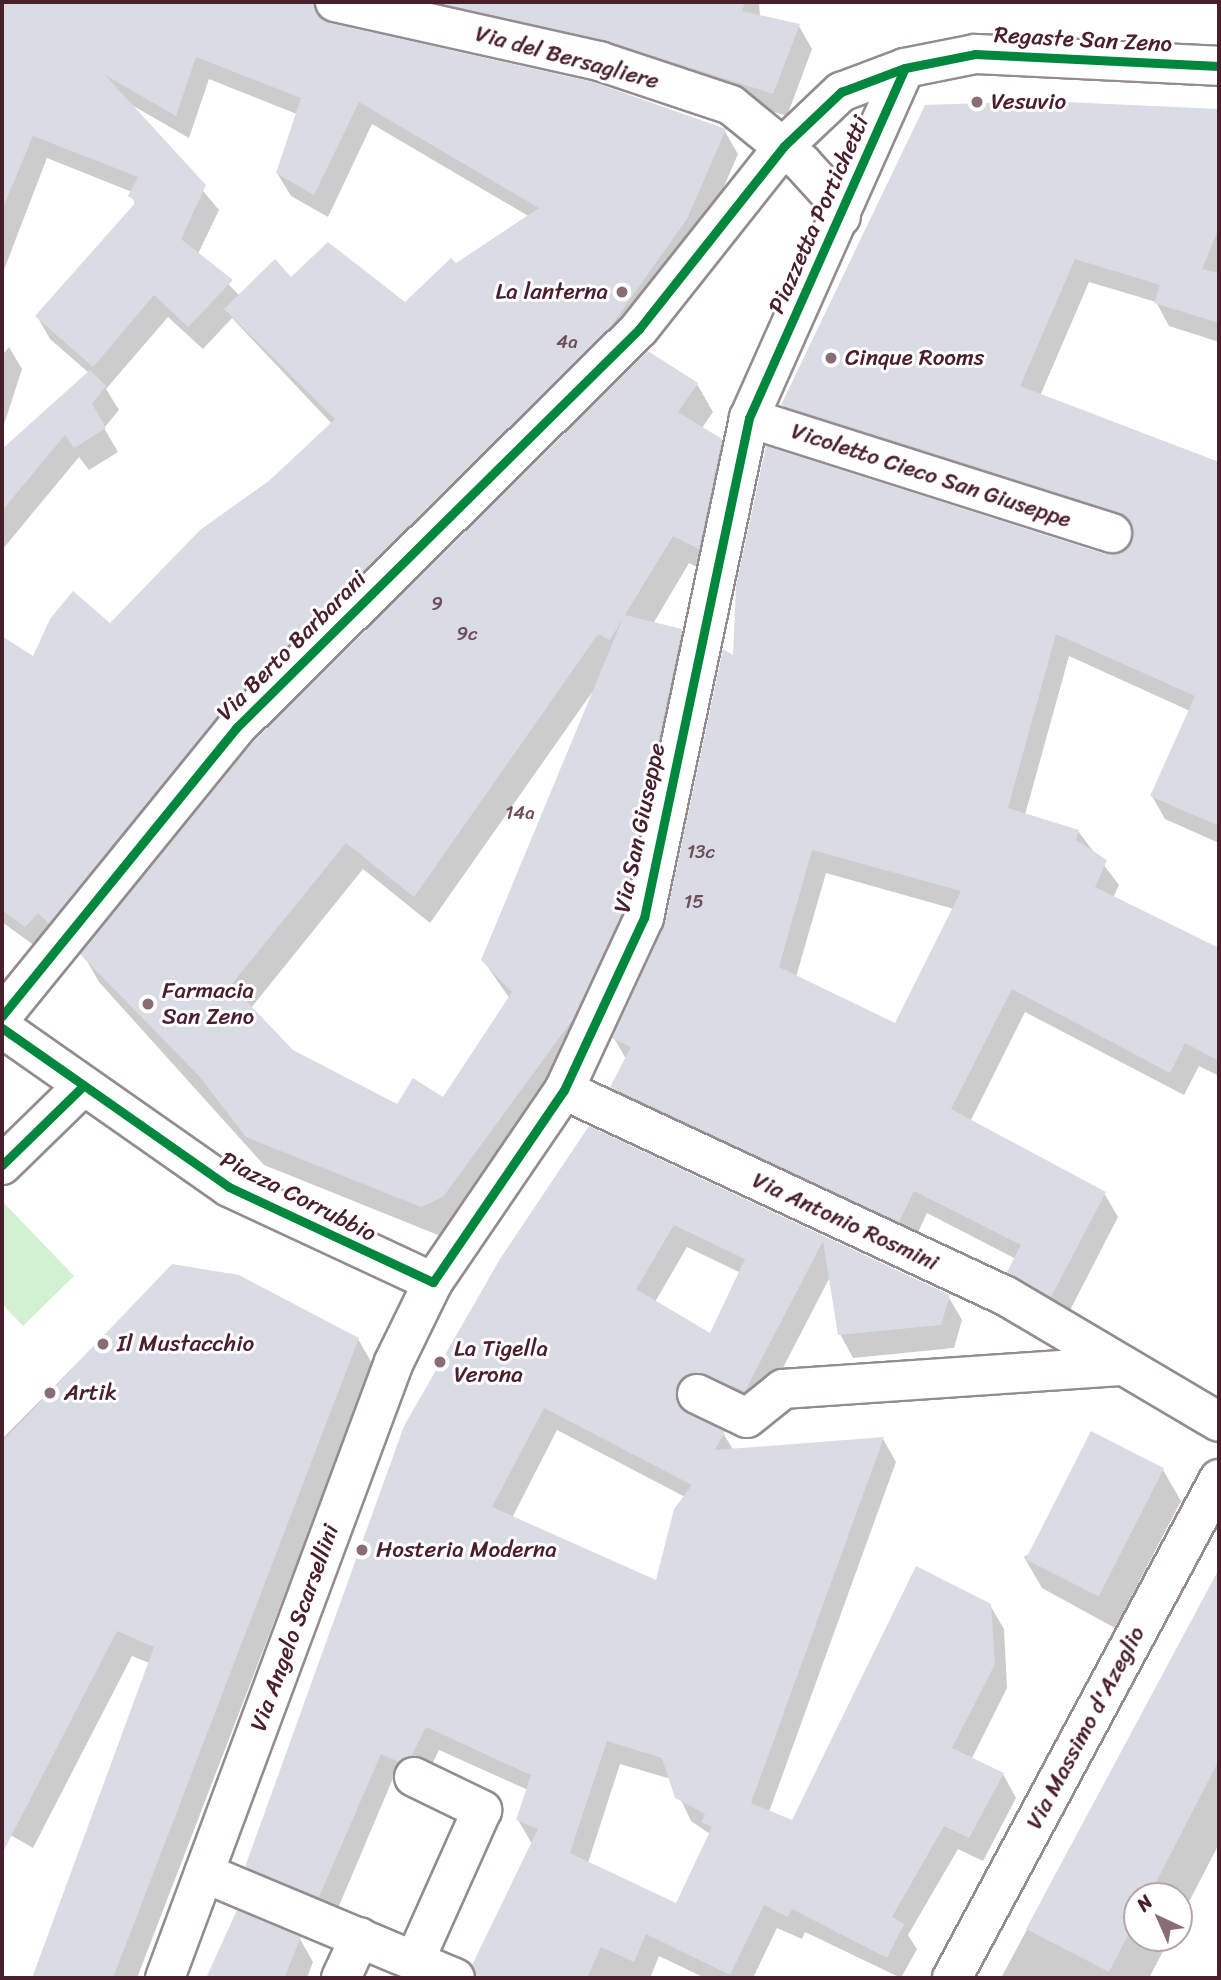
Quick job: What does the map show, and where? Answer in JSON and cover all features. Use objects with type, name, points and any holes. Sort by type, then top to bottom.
[{"type":"street","name":"Via del Bersagliere","points":[[335,2],[612,66],[731,105],[784,146]]},
{"type":"street","name":"Regaste San Zeno","points":[[905,68],[975,54],[1219,66]]},
{"type":"street","name":"Piazzetta Portichetti","points":[[639,329],[784,146],[841,92],[905,68]]},
{"type":"street","name":"Piazzetta Portichetti","points":[[749,418],[841,217],[905,68]]},
{"type":"street","name":"Piazzetta Portichetti","points":[[784,146],[834,198],[841,217]]},
{"type":"street","name":"Via Berto Barbarani","points":[[2,1016],[236,728],[639,329]]},
{"type":"street","name":"Vicoletto Cieco San Giuseppe","points":[[749,418],[1112,533]]},
{"type":"street","name":"Via San Giuseppe","points":[[433,1282],[564,1090],[644,918],[749,418]]},
{"type":"street","name":"Piazza Corrubbio","points":[[2,1028],[81,1088],[229,1187],[433,1282]]},
{"type":"street","points":[[2,1165],[81,1088]]},
{"type":"street","name":"Via Antonio Rosmini","points":[[564,1090],[1006,1296],[1119,1366],[1219,1422]]},
{"type":"street","name":"Via Angelo Scarsellini","points":[[165,1978],[394,1362],[433,1282]]},
{"type":"street","points":[[697,1394],[747,1418],[783,1389],[1119,1366]]},
{"type":"street","name":"Via Massimo d'Azeglio","points":[[953,1978],[1219,1479]]},
{"type":"street","points":[[414,1777],[482,1810],[415,1960]]},
{"type":"street","points":[[204,1874],[454,1978]]},
{"type":"street","points":[[341,1978],[360,1937]]},
{"type":"green space","points":[[2,1201],[74,1276],[23,1326],[2,1304]]},
{"type":"building","points":[[2,2],[314,2],[330,23],[593,82],[726,129],[687,219],[611,326],[221,712],[49,924],[38,913],[25,927],[2,910],[2,636],[33,656],[50,619],[73,591],[110,623],[200,530],[270,480],[335,419],[224,309],[275,259],[291,277],[328,242],[405,302],[451,258],[456,263],[539,208],[359,102],[314,195],[276,173],[301,98],[196,57],[176,116],[105,75],[206,185],[181,239],[233,280],[188,327],[154,295],[93,367],[35,316],[136,202],[128,196],[138,177],[33,136],[2,210]]},
{"type":"building","points":[[434,2],[745,2],[742,11],[800,24],[773,94],[604,40]]},
{"type":"building","points":[[1043,101],[1219,109],[1219,228],[1202,269],[1219,273],[1219,323],[1154,303],[1160,285],[1075,259],[1020,386],[1219,462],[1219,826],[1150,796],[1195,696],[1056,634],[1008,808],[1079,830],[1076,840],[1107,860],[1095,887],[1219,948],[1219,1061],[1185,1043],[1170,1073],[1012,989],[951,1109],[1106,1192],[1051,1297],[1007,1272],[1021,1245],[914,1191],[899,1222],[610,1087],[631,1047],[612,1038],[665,923],[723,649],[733,655],[736,586],[766,446],[1105,554],[1117,554],[1133,540],[1133,528],[1119,512],[781,405],[925,105]],"holes":[[[812,850],[961,891],[895,1023],[779,967]]]},
{"type":"building","points":[[648,351],[698,383],[678,412],[722,439],[699,549],[673,536],[625,615],[682,629],[623,911],[573,1019],[443,1197],[421,1207],[246,1137],[199,1076],[80,954],[252,743]],"holes":[[[623,618],[481,960],[512,992],[443,1097],[413,1078],[397,1104],[293,1050],[231,985],[346,843],[414,897],[598,634],[610,640]]]},
{"type":"building","points":[[90,370],[106,386],[92,404],[106,428],[74,448],[65,435],[2,511],[2,449]]},
{"type":"building","points":[[589,1126],[950,1295],[941,1325],[838,1335],[823,1241],[745,1391],[696,1372],[684,1376],[675,1395],[687,1413],[725,1431],[715,1450],[884,1437],[751,1803],[792,1820],[916,1566],[991,1604],[995,1664],[952,1748],[1004,1773],[969,1838],[944,1826],[892,1917],[904,1924],[887,1958],[792,1909],[788,1917],[764,1905],[730,1975],[646,1934],[634,1962],[601,1947],[587,1978],[476,1978],[472,1965],[538,1829],[516,1820],[531,1775],[426,1727],[412,1755],[399,1762],[381,1754],[319,1897],[245,1867],[404,1426],[500,1259]],"holes":[[[674,1225],[745,1259],[710,1333],[636,1289]],[[544,1408],[692,1485],[674,1509],[656,1580],[492,1507]],[[607,1741],[662,1758],[675,1798],[705,1814],[701,1822],[712,1827],[676,1903],[570,1853]]]},
{"type":"building","points":[[172,1264],[239,1275],[359,1338],[113,1978],[32,1978],[154,1647],[117,1631],[2,1854],[2,1442]]},
{"type":"building","points":[[1091,1431],[1164,1468],[1099,1597],[1026,1559]]},
{"type":"building","points":[[1219,1569],[1219,1760],[1156,1882],[1123,1882],[1123,1945],[1109,1972],[1026,1929]]},
{"type":"building","points":[[237,1910],[301,1937],[284,1978],[206,1978]]},
{"type":"cycle path","points":[[2,1016],[236,728],[639,329],[784,146],[841,92],[905,68],[975,54],[1219,66]]},
{"type":"cycle path","points":[[2,1028],[229,1187],[433,1282],[564,1090],[644,918],[749,418],[905,68]]},
{"type":"cycle path","points":[[2,1165],[81,1088]]},
{"type":"place","name":"Vesuvio","points":[[977,102]]},
{"type":"place","name":"La lanterna","points":[[622,292]]},
{"type":"place","name":"Cinque Rooms","points":[[831,358]]},
{"type":"place","name":"Farmacia San Zeno","points":[[148,1004]]},
{"type":"place","name":"Il Mustacchio","points":[[103,1344]]},
{"type":"place","name":"La Tigella Verona","points":[[440,1362]]},
{"type":"place","name":"Artik","points":[[50,1393]]},
{"type":"place","name":"Hosteria Moderna","points":[[362,1550]]}]
